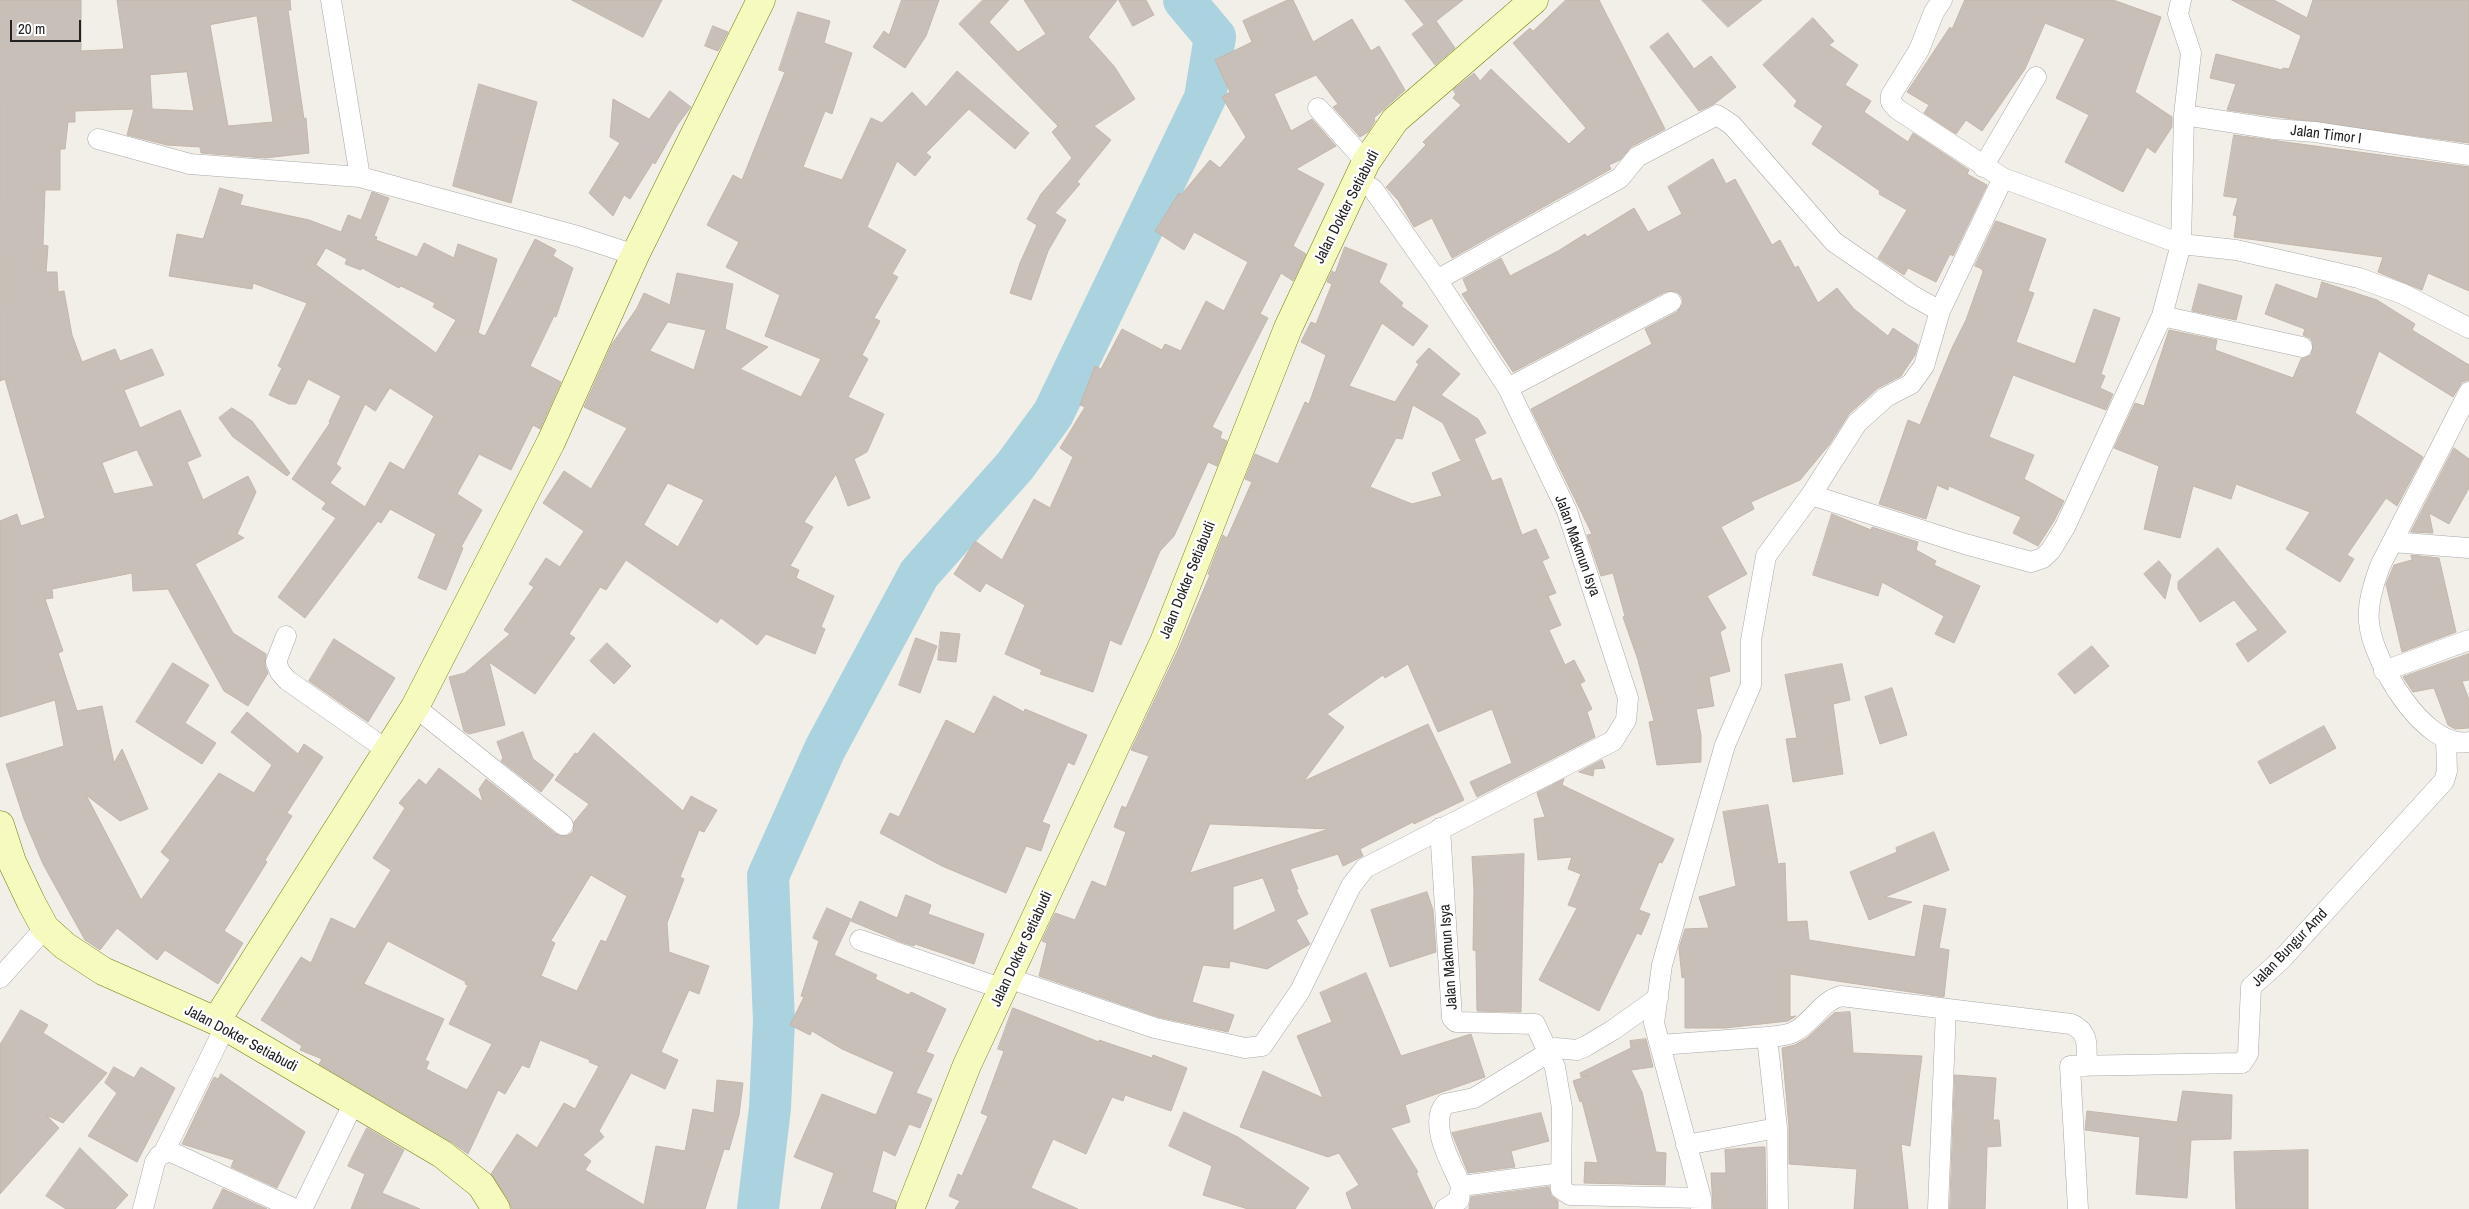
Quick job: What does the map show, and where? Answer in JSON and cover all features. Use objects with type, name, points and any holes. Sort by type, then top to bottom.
[{"type":"street","points":[[331,0],[360,177]]},
{"type":"street","points":[[143,1209],[155,1162],[164,1152],[220,1024],[415,707],[551,442],[635,255],[761,0]]},
{"type":"street","name":"Jalan Dokter Setiabudi","points":[[910,1209],[967,1065],[1164,642],[1288,328],[1362,171],[1395,120],[1534,0]]},
{"type":"street","points":[[1942,0],[1934,12],[1918,50],[1891,95],[1891,102],[1897,109],[1983,167],[2002,178],[2181,244],[2236,250],[2359,278],[2403,294],[2469,328]]},
{"type":"street","points":[[1811,495],[1965,544],[2031,562],[2043,558],[2051,550],[2065,527],[2162,316],[2181,244],[2184,114],[2191,52],[2178,14],[2181,0]]},
{"type":"street","points":[[1983,167],[2036,77]]},
{"type":"street","name":"Jalan Makmun Isya","points":[[860,940],[1155,1028],[1245,1048],[1262,1046],[1300,991],[1351,886],[1365,868],[1613,741],[1626,720],[1628,698],[1567,511],[1508,388],[1437,280],[1318,108]]},
{"type":"street","points":[[1437,280],[1620,178],[1637,157],[1717,114],[1732,125],[1834,242],[1913,296],[1940,311]]},
{"type":"street","name":"Jalan Timor I","points":[[2184,114],[2275,130],[2315,132],[2469,155]]},
{"type":"street","points":[[98,139],[190,164],[360,177],[577,236],[635,255]]},
{"type":"street","points":[[1701,1203],[1654,1022],[1662,966],[1725,745],[1752,684],[1750,640],[1766,556],[1811,495],[1857,424],[1886,397],[1911,384],[1924,366],[1940,311],[2002,178]]},
{"type":"street","points":[[1508,388],[1671,302]]},
{"type":"street","points":[[2162,316],[2302,347]]},
{"type":"street","points":[[2469,392],[2380,566],[2374,584],[2368,622],[2384,671],[2419,720],[2446,738],[2469,742]]},
{"type":"street","points":[[2392,542],[2469,548]]},
{"type":"street","points":[[286,636],[276,662],[287,680],[387,750]]},
{"type":"street","points":[[2384,671],[2469,640]]},
{"type":"street","points":[[415,707],[563,825]]},
{"type":"street","name":"Jalan Bungur Amd","points":[[2078,1209],[2070,1066],[2242,1063],[2248,1054],[2251,987],[2282,960],[2444,781],[2447,771],[2446,738]]},
{"type":"street","name":"Jalan Dokter Setiabudi","points":[[0,825],[12,862],[45,928],[66,946],[103,971],[220,1024],[442,1154],[481,1185],[496,1209]]},
{"type":"street","name":"Jalan Makmun Isya","points":[[1440,828],[1452,1018],[1456,1022],[1535,1024],[1555,1067],[1562,1108],[1561,1188],[1570,1195],[1701,1203]]},
{"type":"street","points":[[0,978],[45,928]]},
{"type":"street","points":[[1660,1045],[1787,1035],[1796,1031],[1829,1001],[1841,996],[2071,1024],[2078,1027],[2085,1035],[2088,1044],[2086,1066]]},
{"type":"street","points":[[1445,1209],[1459,1200],[1461,1186],[1437,1126],[1440,1110],[1445,1104],[1474,1098],[1556,1048],[1577,1050],[1586,1046],[1614,1030],[1658,998]]},
{"type":"street","points":[[1938,1209],[1946,1009]]},
{"type":"street","points":[[1767,1037],[1777,1128],[1778,1209]]},
{"type":"street","points":[[302,1209],[354,1102]]},
{"type":"street","points":[[1686,1145],[1777,1128]]},
{"type":"street","points":[[164,1152],[169,1151],[295,1209]]},
{"type":"street","points":[[1461,1186],[1561,1173]]},
{"type":"building","points":[[0,0],[81,0],[81,51],[124,49],[117,0],[290,0],[291,10],[288,10],[304,119],[306,118],[309,153],[265,158],[201,153],[200,147],[167,145],[127,135],[134,109],[75,111],[75,122],[68,122],[65,149],[60,149],[60,190],[45,190],[43,245],[48,246],[46,272],[57,272],[58,292],[64,291],[72,335],[82,362],[115,349],[120,361],[152,349],[164,375],[124,390],[140,428],[180,410],[201,456],[187,462],[203,500],[248,476],[256,492],[237,534],[244,538],[195,564],[233,633],[266,654],[265,666],[268,673],[248,706],[224,691],[168,589],[133,591],[132,573],[52,589],[53,598],[45,599],[63,651],[58,653],[77,711],[102,706],[114,763],[122,749],[148,809],[120,821],[86,795],[141,900],[170,860],[161,852],[219,773],[254,793],[272,765],[231,732],[247,712],[298,754],[304,744],[323,757],[287,813],[292,816],[265,860],[267,862],[224,931],[243,943],[218,984],[165,950],[157,960],[117,928],[100,950],[85,940],[43,864],[24,819],[6,764],[64,746],[55,700],[0,717],[0,521],[17,514],[21,526],[45,518],[5,379],[0,381]],"holes":[[[257,16],[273,122],[228,126],[210,25]],[[187,72],[194,111],[152,109],[150,75]],[[137,450],[154,486],[114,494],[102,463]]]},
{"type":"building","points":[[572,0],[662,0],[643,37]]},
{"type":"building","points":[[902,0],[939,0],[926,36],[905,68],[873,47],[884,31],[889,35]]},
{"type":"building","points":[[983,0],[1009,0],[989,22],[1018,52],[1046,34],[1024,0],[1117,0],[1088,37],[1114,66],[1135,99],[1094,126],[1111,140],[1077,182],[1080,184],[1055,213],[1066,220],[1048,251],[1031,300],[1010,293],[1020,263],[1037,225],[1027,219],[1041,194],[1072,158],[1052,132],[1058,126],[959,24]]},
{"type":"building","points":[[1119,0],[1146,0],[1154,15],[1133,26]]},
{"type":"building","points":[[1288,0],[1293,0],[1313,42],[1352,19],[1371,51],[1379,46],[1405,90],[1374,118],[1375,121],[1368,132],[1360,137],[1333,107],[1338,104],[1316,75],[1274,94],[1291,131],[1312,119],[1336,146],[1296,169],[1324,184],[1293,246],[1306,254],[1293,281],[1281,273],[1260,314],[1268,318],[1212,427],[1222,432],[1220,438],[1227,441],[1217,466],[1208,462],[1174,536],[1160,551],[1121,645],[1110,640],[1093,692],[1040,674],[1042,670],[1005,654],[1025,605],[986,583],[980,592],[954,574],[975,541],[1002,560],[1034,499],[1050,508],[1073,457],[1060,448],[1085,407],[1080,405],[1095,366],[1101,369],[1122,329],[1162,350],[1165,344],[1181,351],[1206,301],[1224,311],[1248,262],[1194,232],[1184,250],[1155,231],[1179,193],[1181,195],[1210,160],[1220,168],[1246,137],[1222,97],[1230,92],[1215,60],[1252,42],[1243,21]]},
{"type":"building","points":[[1405,0],[1463,0],[1436,21],[1455,48],[1435,65],[1412,34],[1424,25]]},
{"type":"building","points":[[1566,0],[1599,0],[1665,129],[1631,147],[1620,160],[1609,165],[1611,169],[1452,258],[1432,218],[1414,227],[1398,200],[1386,187],[1426,145],[1423,142],[1461,105],[1453,98],[1456,94],[1453,90],[1474,73],[1480,81],[1491,69],[1569,144],[1586,128],[1513,43],[1530,28],[1533,31]]},
{"type":"building","points":[[1702,0],[1762,0],[1728,27]]},
{"type":"building","points":[[1965,0],[2113,0],[2161,17],[2135,92],[2172,117],[2172,127],[2155,153],[2147,147],[2123,192],[2065,162],[2089,115],[2056,98],[2085,39],[2045,23],[2025,69],[1982,131],[1966,120],[1956,134],[1924,113],[1929,105],[1907,92],[1950,27],[1952,29]]},
{"type":"building","points":[[2232,0],[2274,0],[2307,18],[2313,0],[2469,0],[2469,143],[2227,110],[2236,84],[2210,78],[2216,54],[2282,70],[2283,68],[2289,69],[2301,36]]},
{"type":"building","points":[[798,12],[830,21],[824,43],[852,53],[832,114],[825,111],[803,167],[842,180],[871,118],[882,123],[912,92],[926,107],[957,71],[1029,133],[1015,149],[969,109],[926,153],[931,157],[915,176],[897,161],[867,227],[906,250],[892,274],[898,277],[874,318],[880,321],[862,355],[868,359],[848,397],[884,414],[867,452],[854,459],[870,498],[848,506],[836,474],[804,522],[813,527],[790,566],[799,570],[796,578],[834,596],[821,627],[825,629],[815,654],[766,634],[757,645],[721,618],[717,623],[626,560],[606,590],[600,587],[569,634],[575,638],[535,694],[489,662],[505,725],[469,734],[464,731],[449,677],[465,673],[510,634],[504,630],[534,587],[529,584],[546,558],[560,567],[584,531],[543,503],[564,471],[591,489],[627,428],[584,407],[612,344],[637,308],[644,293],[670,305],[677,273],[733,284],[725,329],[768,347],[740,369],[801,397],[821,359],[765,336],[780,295],[726,267],[739,242],[707,225],[733,175],[742,180],[785,72],[779,70]],"holes":[[[668,322],[706,330],[694,370],[650,351]],[[668,483],[704,500],[678,547],[644,525]]]},
{"type":"building","points":[[1813,18],[1834,41],[1829,45],[1858,65],[1845,85],[1871,101],[1864,112],[1908,142],[1913,133],[1969,170],[1967,174],[1987,185],[1953,256],[1950,254],[1936,282],[1908,268],[1904,275],[1878,258],[1907,210],[1879,194],[1880,191],[1812,144],[1823,126],[1794,106],[1797,101],[1763,65]]},
{"type":"building","points":[[713,26],[728,32],[718,51],[705,46]]},
{"type":"building","points":[[1668,33],[1694,69],[1711,56],[1736,87],[1714,104],[1699,111],[1650,47]]},
{"type":"building","points":[[479,84],[537,102],[511,203],[453,186]]},
{"type":"building","points":[[670,91],[691,107],[630,199],[624,195],[613,216],[589,193],[620,143],[610,137],[613,99],[649,119]]},
{"type":"building","points":[[2234,135],[2469,167],[2469,291],[2428,273],[2422,290],[2378,272],[2383,257],[2234,237],[2237,216],[2233,215],[2238,198],[2224,196]]},
{"type":"building","points":[[1713,159],[1726,184],[1735,179],[1772,245],[1780,240],[1795,268],[1798,266],[1818,303],[1837,288],[1854,309],[1888,336],[1893,328],[1918,345],[1915,355],[1901,376],[1878,388],[1849,414],[1829,445],[1800,480],[1751,502],[1754,509],[1721,527],[1747,574],[1707,596],[1726,628],[1720,632],[1730,671],[1709,677],[1714,706],[1696,709],[1701,735],[1701,762],[1657,765],[1649,722],[1654,721],[1638,660],[1623,617],[1625,616],[1613,573],[1601,576],[1587,535],[1592,534],[1531,409],[1652,344],[1645,329],[1677,312],[1683,303],[1682,297],[1677,292],[1665,292],[1513,372],[1462,294],[1468,291],[1463,279],[1501,258],[1510,276],[1558,251],[1585,234],[1587,237],[1634,208],[1648,232],[1682,214],[1668,187]]},
{"type":"building","points":[[220,188],[243,195],[240,205],[309,220],[341,232],[348,215],[361,220],[372,192],[389,198],[374,236],[377,237],[376,240],[417,257],[424,243],[454,258],[458,244],[497,259],[478,333],[485,336],[535,239],[556,250],[553,256],[573,268],[556,317],[554,316],[530,366],[561,382],[540,429],[533,425],[511,470],[479,454],[457,494],[482,510],[461,547],[463,548],[446,590],[418,578],[436,534],[390,509],[381,523],[378,521],[305,618],[278,597],[336,518],[322,509],[326,503],[292,479],[330,423],[341,396],[308,379],[296,404],[289,404],[269,395],[282,368],[278,366],[307,303],[253,283],[252,289],[169,276],[177,234],[203,239]],"holes":[[[326,248],[347,259],[345,264],[361,270],[362,268],[399,288],[401,286],[435,303],[433,307],[456,320],[436,353],[316,265]],[[390,388],[434,416],[404,470],[390,462],[365,507],[330,483],[341,468],[336,464],[365,404],[375,411]]]},
{"type":"building","points":[[1996,221],[2046,239],[2028,291],[2034,293],[2016,342],[2075,364],[2094,309],[2120,318],[2101,374],[2105,376],[2100,388],[2113,394],[2106,410],[2013,375],[1989,437],[2034,455],[2024,479],[2064,501],[2038,546],[2013,533],[2021,517],[1949,486],[1948,490],[1937,485],[1926,519],[1879,504],[1908,420],[1920,425],[1952,348],[1966,320],[1983,272],[1982,269],[1975,266]]},
{"type":"building","points":[[1345,247],[1387,264],[1379,282],[1403,303],[1401,306],[1428,326],[1413,346],[1382,323],[1349,386],[1395,402],[1419,364],[1416,362],[1429,348],[1460,374],[1441,395],[1478,419],[1486,433],[1474,439],[1492,481],[1501,478],[1522,535],[1536,529],[1549,558],[1542,561],[1556,593],[1548,596],[1561,625],[1549,630],[1565,665],[1574,660],[1585,681],[1580,684],[1592,709],[1587,712],[1595,737],[1477,797],[1470,782],[1512,763],[1492,709],[1438,732],[1408,664],[1385,678],[1383,675],[1327,714],[1344,727],[1304,781],[1428,724],[1464,800],[1414,824],[1413,822],[1360,849],[1363,856],[1343,866],[1338,854],[1290,869],[1298,889],[1296,889],[1308,914],[1296,920],[1310,944],[1267,969],[1230,961],[1229,968],[1203,965],[1192,1002],[1234,1015],[1228,1032],[1158,1017],[1039,976],[1047,943],[1042,941],[1055,913],[1075,920],[1092,881],[1106,887],[1126,832],[1114,827],[1122,806],[1126,808],[1149,756],[1131,750],[1179,648],[1210,575],[1208,574],[1223,535],[1227,538],[1252,482],[1245,479],[1255,454],[1278,464],[1305,402],[1309,404],[1326,355],[1301,342],[1311,322],[1316,324],[1332,284],[1327,282],[1332,271],[1335,273]],"holes":[[[1413,405],[1443,423],[1460,459],[1463,460],[1432,473],[1442,496],[1412,504],[1370,487],[1396,438],[1402,439]],[[1210,824],[1329,829],[1190,873]],[[1263,878],[1276,911],[1233,931],[1233,887]]]},
{"type":"building","points":[[2322,282],[2377,300],[2415,324],[2412,330],[2469,365],[2469,380],[2462,382],[2453,397],[2379,351],[2355,413],[2423,457],[2397,506],[2386,498],[2347,555],[2354,559],[2340,582],[2286,549],[2310,512],[2236,484],[2231,499],[2193,486],[2180,538],[2144,529],[2159,466],[2114,448],[2135,403],[2144,406],[2169,330],[2217,340],[2215,350],[2293,378],[2301,359],[2311,355],[2313,343],[2310,338],[2303,335],[2305,329],[2265,314],[2276,284],[2317,299]]},
{"type":"building","points":[[2199,284],[2242,296],[2236,320],[2192,311]]},
{"type":"building","points":[[232,408],[252,421],[290,473],[287,476],[233,437],[219,418]]},
{"type":"building","points":[[2454,448],[2469,459],[2469,488],[2449,524],[2429,513],[2433,533],[2411,532]]},
{"type":"building","points":[[1832,514],[1871,530],[1872,527],[1918,542],[1916,550],[1936,561],[1934,565],[1980,586],[1954,643],[1935,634],[1944,616],[1882,582],[1878,596],[1813,575]]},
{"type":"building","points":[[2218,548],[2286,632],[2248,662],[2236,644],[2258,630],[2234,600],[2200,622],[2178,589],[2178,582]]},
{"type":"building","points":[[2411,555],[2439,558],[2456,632],[2402,652],[2386,584],[2394,565],[2412,560]]},
{"type":"building","points":[[2159,561],[2171,575],[2165,599],[2144,574]]},
{"type":"building","points":[[941,632],[960,634],[956,662],[938,660]]},
{"type":"building","points":[[916,638],[937,646],[920,693],[899,685]]},
{"type":"building","points":[[334,639],[395,678],[368,722],[309,681]]},
{"type":"building","points":[[607,643],[631,666],[614,684],[590,661]]},
{"type":"building","points":[[2092,646],[2109,666],[2075,694],[2058,674]]},
{"type":"building","points":[[2469,654],[2469,680],[2462,681],[2469,700],[2469,728],[2455,729],[2448,725],[2434,688],[2413,692],[2403,677]]},
{"type":"building","points":[[173,663],[209,685],[185,723],[216,743],[202,764],[136,722]]},
{"type":"building","points":[[1842,664],[1850,700],[1833,704],[1843,774],[1793,782],[1786,739],[1797,738],[1785,675]]},
{"type":"building","points":[[1892,688],[1907,735],[1880,744],[1865,697]]},
{"type":"building","points":[[994,696],[1024,712],[1025,709],[1087,735],[1074,765],[1068,762],[1042,822],[1050,825],[1041,851],[1026,846],[1006,893],[942,866],[880,833],[890,813],[899,817],[946,720],[974,734]]},
{"type":"building","points":[[2324,726],[2336,748],[2270,784],[2258,762]]},
{"type":"building","points":[[523,732],[533,759],[554,775],[541,792],[501,761],[503,758],[497,742]]},
{"type":"building","points":[[594,733],[683,811],[691,796],[717,810],[704,832],[699,830],[680,877],[684,879],[667,923],[669,952],[709,966],[699,994],[689,990],[661,1052],[678,1060],[665,1089],[631,1073],[599,1131],[604,1137],[583,1155],[591,1161],[585,1170],[644,1205],[656,1146],[685,1151],[693,1109],[714,1113],[717,1080],[743,1083],[739,1115],[729,1150],[724,1149],[705,1209],[512,1209],[509,1201],[491,1174],[517,1134],[537,1148],[564,1103],[575,1109],[599,1066],[589,1062],[590,1060],[540,1040],[529,1068],[522,1065],[505,1094],[498,1090],[468,1154],[450,1141],[319,1064],[322,1059],[300,1050],[302,1046],[261,1020],[301,957],[311,963],[331,918],[355,929],[391,870],[373,858],[405,808],[399,803],[419,779],[426,785],[439,768],[483,802],[479,789],[486,779],[556,834],[567,836],[573,832],[574,822],[589,804],[555,780],[575,753],[577,754]],"holes":[[[591,875],[627,896],[606,942],[601,940],[577,991],[541,976],[555,943],[551,941]],[[388,941],[466,982],[465,984],[468,985],[449,1024],[492,1044],[467,1090],[426,1069],[429,1062],[425,1060],[444,1019],[364,984]]]},
{"type":"building","points":[[1602,760],[1605,768],[1594,769],[1593,776],[1579,772]]},
{"type":"building","points":[[1564,779],[1562,785],[1674,839],[1662,863],[1659,862],[1639,910],[1650,914],[1641,935],[1637,933],[1599,1011],[1539,980],[1577,908],[1568,905],[1581,874],[1568,869],[1572,857],[1538,860],[1534,819],[1545,817],[1537,793]]},
{"type":"building","points":[[1768,805],[1778,864],[1785,863],[1787,922],[1807,921],[1809,940],[1915,957],[1924,905],[1946,909],[1939,948],[1949,950],[1944,997],[1790,974],[1790,1017],[1796,1016],[1788,1021],[1725,1028],[1685,1028],[1685,977],[1682,978],[1679,948],[1685,929],[1709,928],[1699,897],[1736,886],[1723,812]]},
{"type":"building","points":[[1934,832],[1949,870],[1885,897],[1912,902],[1869,920],[1850,872],[1897,852],[1896,848]]},
{"type":"building","points":[[1524,854],[1521,1012],[1477,1011],[1476,951],[1473,950],[1474,890],[1472,857]]},
{"type":"building","points":[[1427,892],[1433,910],[1436,952],[1390,967],[1371,910]]},
{"type":"building","points":[[906,895],[931,905],[928,914],[984,934],[974,964],[915,944],[914,946],[901,942],[851,921],[860,901],[897,918]]},
{"type":"building","points":[[827,908],[851,919],[834,955],[877,975],[875,979],[909,995],[911,992],[946,1009],[926,1052],[934,1055],[916,1093],[932,1099],[920,1128],[909,1124],[895,1156],[883,1150],[872,1192],[896,1201],[895,1209],[821,1209],[834,1173],[794,1157],[822,1094],[876,1115],[894,1072],[842,1049],[812,1031],[810,1035],[790,1025],[804,997],[801,996],[819,941],[813,938]]},
{"type":"building","points":[[1366,973],[1401,1056],[1471,1034],[1485,1077],[1405,1105],[1410,1122],[1391,1128],[1418,1172],[1416,1173],[1433,1209],[1352,1209],[1346,1193],[1359,1185],[1339,1153],[1328,1157],[1240,1127],[1263,1071],[1323,1098],[1297,1036],[1332,1022],[1320,993]]},
{"type":"building","points":[[1013,1008],[1099,1042],[1099,1040],[1152,1058],[1153,1055],[1187,1068],[1171,1111],[1125,1095],[1123,1101],[1112,1097],[1086,1154],[1053,1139],[1031,1188],[1078,1209],[955,1209],[960,1201],[949,1196],[958,1174],[962,1176],[988,1116],[981,1113],[1004,1051],[998,1049]]},
{"type":"building","points":[[21,1010],[48,1025],[43,1033],[107,1073],[63,1123],[46,1115],[59,1128],[0,1194],[0,1045]]},
{"type":"building","points":[[1850,1012],[1853,1053],[1922,1056],[1910,1146],[1901,1144],[1908,1209],[1854,1209],[1857,1169],[1789,1164],[1789,1127],[1782,1048],[1795,1045],[1807,1038],[1834,1013]]},
{"type":"building","points":[[1646,1039],[1653,1067],[1631,1070],[1642,1092],[1656,1152],[1666,1153],[1665,1185],[1584,1183],[1585,1162],[1598,1163],[1582,1101],[1580,1102],[1573,1081],[1590,1075],[1581,1077],[1580,1073],[1631,1048],[1630,1041]]},
{"type":"building","points":[[114,1067],[134,1078],[141,1067],[175,1088],[137,1162],[88,1136],[117,1093],[105,1083]]},
{"type":"building","points":[[221,1074],[305,1132],[277,1188],[231,1167],[234,1160],[182,1144],[214,1077],[218,1079]]},
{"type":"building","points":[[1955,1075],[1996,1078],[1993,1120],[1999,1120],[2001,1146],[1987,1147],[1985,1209],[1950,1209]]},
{"type":"building","points":[[2183,1091],[2232,1095],[2231,1139],[2191,1140],[2187,1198],[2136,1194],[2140,1137],[2085,1130],[2087,1111],[2177,1122]]},
{"type":"building","points":[[1184,1112],[1238,1137],[1309,1188],[1295,1209],[1248,1209],[1203,1195],[1212,1166],[1169,1146]]},
{"type":"building","points":[[1541,1113],[1549,1141],[1511,1151],[1515,1167],[1468,1173],[1452,1133]]},
{"type":"building","points":[[367,1128],[404,1150],[382,1193],[420,1209],[351,1209],[365,1174],[348,1166]]},
{"type":"building","points":[[1765,1147],[1766,1209],[1713,1209],[1711,1173],[1726,1173],[1725,1150]]},
{"type":"building","points":[[80,1148],[128,1195],[115,1209],[66,1209],[46,1196]]},
{"type":"building","points":[[2308,1150],[2308,1209],[2236,1209],[2234,1152]]},
{"type":"building","points":[[1549,1187],[1551,1195],[1558,1201],[1558,1209],[1469,1209],[1471,1197]]},
{"type":"building","points":[[223,1189],[267,1209],[213,1209]]},
{"type":"waterway","points":[[758,1209],[770,1108],[774,1021],[768,876],[825,749],[919,574],[1015,466],[1053,414],[1205,98],[1215,37],[1184,0]]}]
